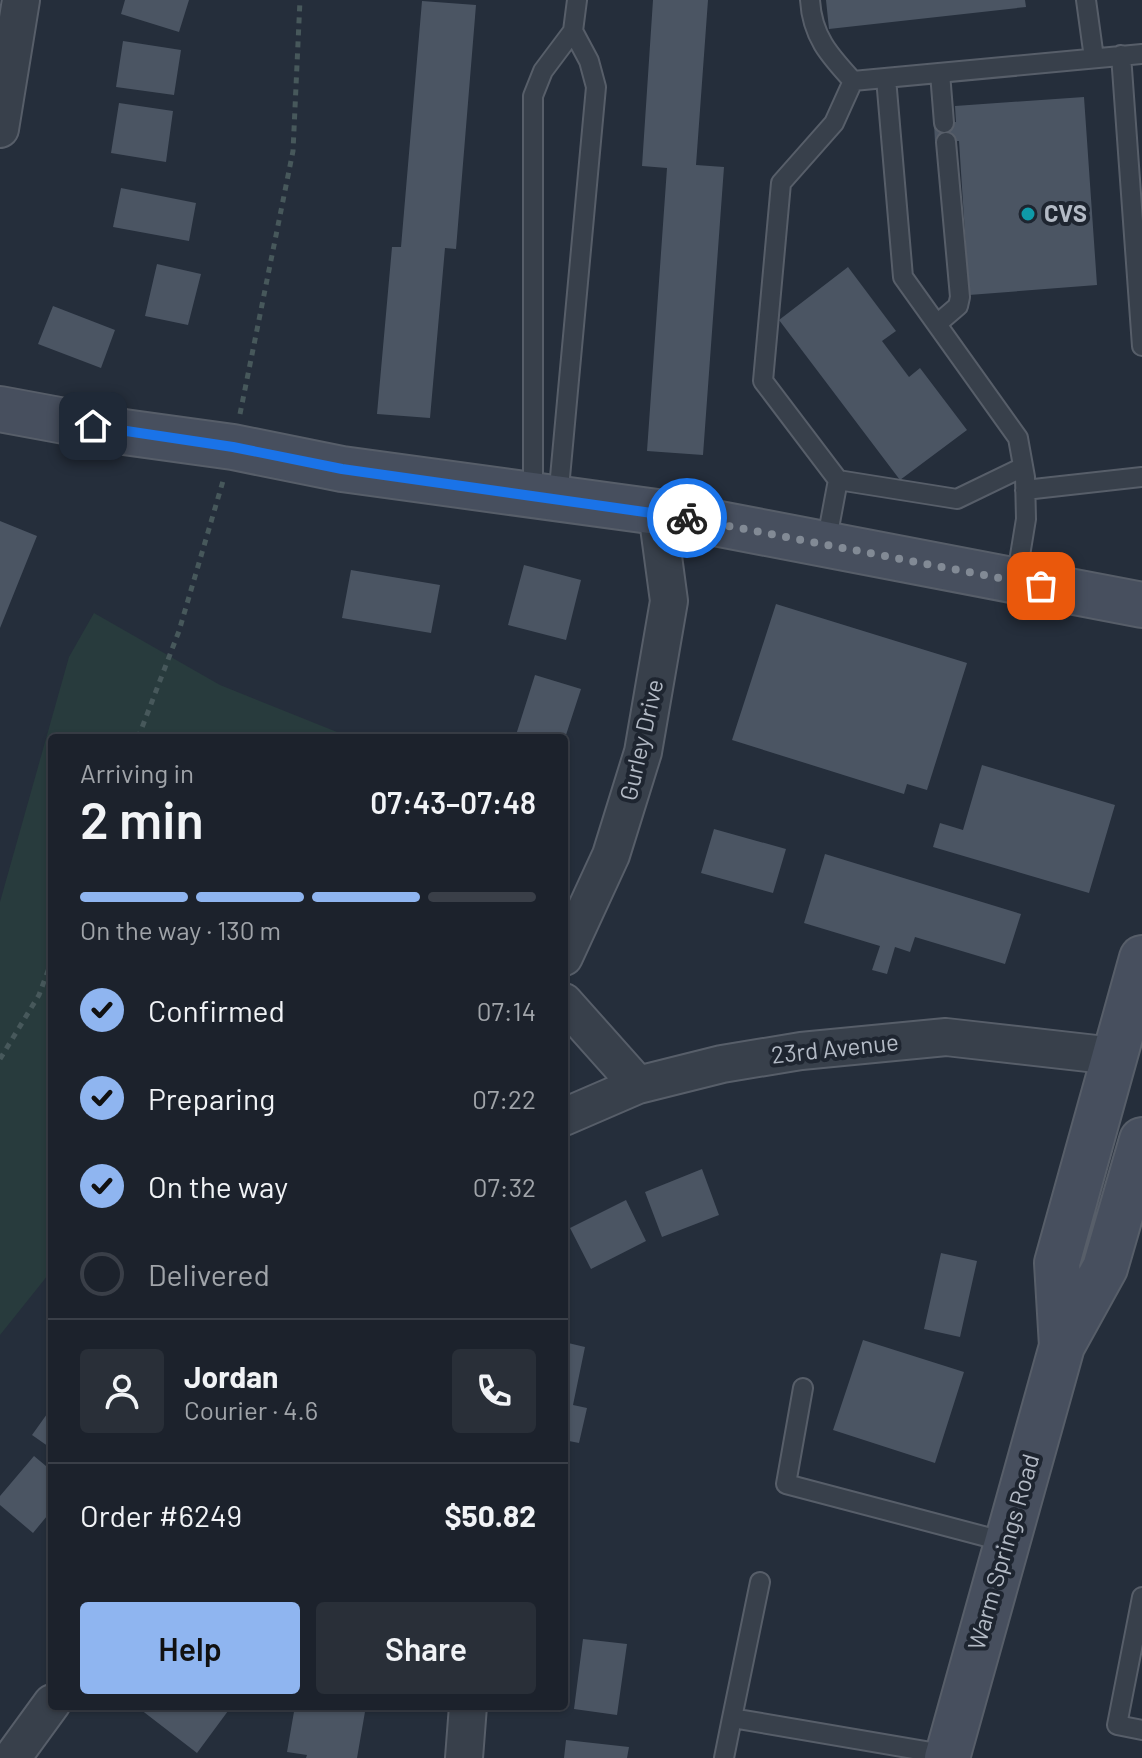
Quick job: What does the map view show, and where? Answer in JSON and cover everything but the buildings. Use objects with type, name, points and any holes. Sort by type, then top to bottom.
[{"type":"street","points":[[0,129],[21,0]]},
{"type":"street","points":[[0,409],[124,432],[233,447],[342,469],[657,512],[1142,605]]},
{"type":"street","name":"Gurley Drive","points":[[568,948],[611,855],[643,752],[669,601],[657,512]]},
{"type":"street","name":"Warm Springs Road","points":[[1062,1346],[1057,1263],[1142,958]]},
{"type":"street","points":[[568,1006],[638,1085]]},
{"type":"street","name":"23rd Avenue","points":[[568,1115],[638,1085],[722,1064],[801,1051],[946,1037],[1114,1056]]},
{"type":"street","name":"Warm Springs Road","points":[[953,1757],[1007,1542],[1062,1346],[1105,1268],[1142,1140]]},
{"type":"street","points":[[12,1758],[48,1708]]},
{"type":"street","points":[[464,1758],[468,1710]]},
{"type":"lane","points":[[546,497],[533,96],[543,71],[573,31],[577,0]]},
{"type":"lane","points":[[810,0],[811,22],[825,51],[853,81]]},
{"type":"lane","points":[[1086,0],[1094,58]]},
{"type":"lane","points":[[546,497],[596,87],[589,61],[573,31]]},
{"type":"lane","points":[[853,81],[1142,54]]},
{"type":"lane","points":[[1121,55],[1142,346]]},
{"type":"lane","points":[[937,324],[958,306],[960,297],[940,73]]},
{"type":"lane","points":[[886,78],[903,277],[1018,438],[1026,519],[1016,581]]},
{"type":"lane","points":[[853,81],[834,123],[781,183],[763,381],[838,480],[957,499],[1023,467]]},
{"type":"lane","points":[[1025,490],[1142,477]]},
{"type":"lane","points":[[826,544],[838,480]]},
{"type":"lane","points":[[803,1388],[786,1484],[1007,1542]]},
{"type":"lane","points":[[724,1758],[760,1582]]},
{"type":"lane","points":[[1142,1597],[1117,1725],[1142,1730]]},
{"type":"lane","points":[[732,1718],[953,1757]]},
{"type":"path","points":[[140,734],[179,631],[233,447],[293,151],[300,0]]},
{"type":"path","points":[[0,1059],[39,995],[48,971]]},
{"type":"shaded area","points":[[94,613],[220,685],[342,734],[48,734],[48,1275],[0,1335],[0,902],[69,657]]},
{"type":"way so far","points":[[687,518],[1041,586]]},
{"type":"place","name":"CVS","points":[[1028,214]]},
{"type":"route","points":[[93,426],[233,447],[342,469],[687,518]]}]
